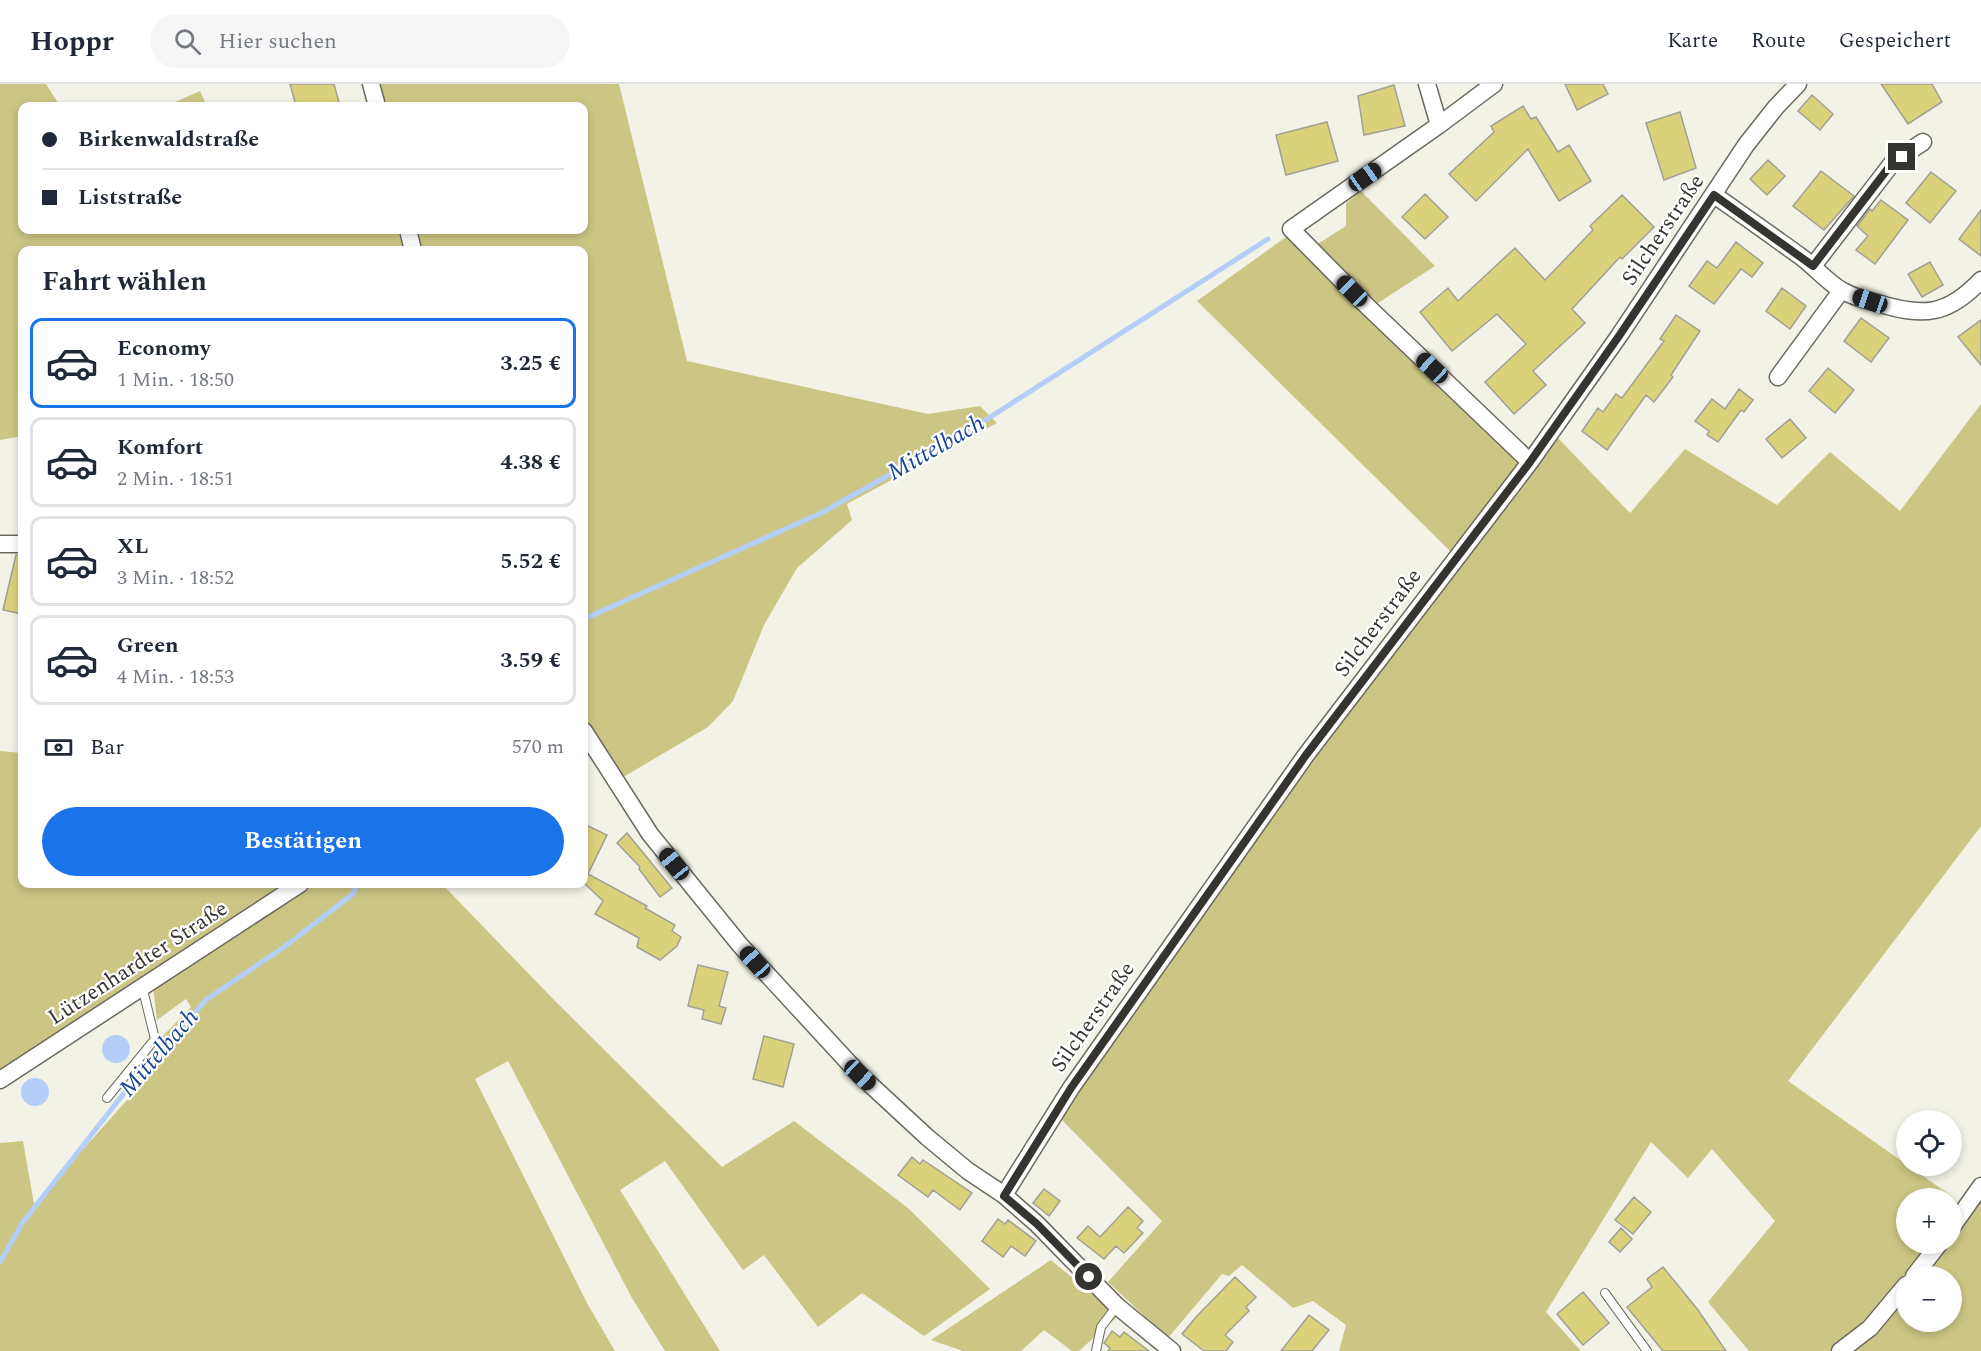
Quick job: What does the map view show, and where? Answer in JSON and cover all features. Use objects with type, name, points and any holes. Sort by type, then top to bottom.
[{"type":"street","points":[[371,84],[375,102]]},
{"type":"street","points":[[1427,84],[1440,125]]},
{"type":"street","points":[[1494,84],[1440,125],[1291,229],[1367,306],[1530,462]]},
{"type":"street","name":"Silcherstraße","points":[[1004,1196],[1071,1088],[1299,765],[1530,462],[1619,336],[1746,145],[1776,107],[1798,84]]},
{"type":"street","points":[[1813,266],[1893,162],[1923,142]]},
{"type":"street","points":[[1714,195],[1813,266],[1841,291],[1905,312],[1942,309],[1958,300],[1981,280]]},
{"type":"street","points":[[1778,377],[1841,291]]},
{"type":"street","points":[[0,544],[18,544]]},
{"type":"street","points":[[588,737],[650,834],[740,945],[860,1075],[927,1137],[1037,1224],[1117,1306],[1172,1351]]},
{"type":"street","name":"Lützenhardter Straße","points":[[0,1080],[294,888]]},
{"type":"street","points":[[1962,1213],[1981,1186]]},
{"type":"street","points":[[1922,1266],[1931,1254]]},
{"type":"street","points":[[1840,1351],[1870,1328],[1896,1297]]},
{"type":"lane","points":[[107,1098],[155,1039],[142,986]]},
{"type":"lane","points":[[1605,1293],[1647,1351]]},
{"type":"lane","points":[[1096,1351],[1101,1327],[1117,1306]]},
{"type":"shaded area","points":[[0,84],[46,84],[57,102],[18,102],[18,234],[399,234],[403,246],[18,246],[18,437],[0,440]]},
{"type":"shaded area","points":[[379,84],[619,84],[687,361],[928,414],[980,406],[997,423],[847,504],[852,520],[797,568],[764,625],[733,701],[708,727],[620,779],[588,723],[588,246],[420,246],[416,234],[588,234],[588,102],[384,102]]},
{"type":"shaded area","points":[[200,91],[205,102],[175,102]]},
{"type":"shaded area","points":[[1361,191],[1435,266],[1375,305],[1316,245],[1346,226],[1346,203]]},
{"type":"shaded area","points":[[1286,237],[1517,462],[1516,476],[1452,553],[1197,301]]},
{"type":"shaded area","points":[[1981,404],[1981,826],[1788,1081],[1896,1157],[1896,1176],[1923,1176],[1940,1188],[1896,1188],[1896,1254],[1921,1254],[1911,1266],[1896,1266],[1896,1285],[1864,1325],[1830,1351],[1749,1351],[1708,1302],[1775,1221],[1712,1149],[1688,1178],[1651,1142],[1546,1312],[1581,1351],[1339,1351],[1346,1325],[1313,1301],[1293,1308],[1242,1265],[1229,1276],[1222,1274],[1168,1338],[1108,1282],[1162,1221],[1059,1117],[1249,847],[1393,651],[1557,437],[1630,513],[1685,449],[1777,505],[1830,452],[1900,511]]},
{"type":"shaded area","points":[[0,751],[18,753],[18,888],[283,888],[0,1074]]},
{"type":"shaded area","points":[[301,888],[446,888],[554,1000],[722,1167],[794,1121],[908,1208],[990,1289],[924,1336],[862,1293],[818,1327],[764,1255],[743,1270],[665,1161],[620,1190],[720,1351],[665,1351],[632,1298],[508,1061],[475,1079],[588,1305],[615,1351],[0,1351],[0,1143],[23,1141],[34,1204],[162,1061],[159,1040],[191,1007],[186,999],[157,1020],[153,987]]},
{"type":"shaded area","points":[[1981,1195],[1981,1351],[1852,1351],[1896,1304],[1896,1332],[1962,1332],[1962,1266],[1928,1266],[1938,1254],[1962,1254],[1962,1221]]},
{"type":"shaded area","points":[[1051,1260],[1118,1316],[1079,1351],[1072,1351],[1044,1330],[1021,1351],[963,1351],[931,1340]]},
{"type":"water","points":[[116,1035],[126,1039],[130,1049],[126,1059],[116,1063],[106,1059],[102,1049],[106,1039]]},
{"type":"water","points":[[35,1078],[45,1082],[49,1092],[45,1102],[35,1106],[25,1102],[21,1092],[25,1082]]},
{"type":"building","points":[[290,84],[334,84],[339,102],[295,102]]},
{"type":"building","points":[[1565,84],[1603,84],[1608,94],[1577,110]]},
{"type":"building","points":[[1881,84],[1932,84],[1942,102],[1908,124]]},
{"type":"building","points":[[1394,85],[1405,126],[1364,135],[1358,96]]},
{"type":"building","points":[[1812,95],[1833,114],[1820,130],[1798,111]]},
{"type":"building","points":[[1523,106],[1531,119],[1536,117],[1558,152],[1569,145],[1591,181],[1559,201],[1528,149],[1476,201],[1449,174],[1494,132],[1491,126]]},
{"type":"building","points":[[1680,112],[1696,168],[1664,180],[1646,123]]},
{"type":"building","points":[[1327,122],[1338,161],[1286,175],[1276,135]]},
{"type":"building","points":[[1768,160],[1785,176],[1767,195],[1750,179]]},
{"type":"building","points":[[1821,171],[1854,196],[1824,230],[1793,206]]},
{"type":"building","points":[[1931,172],[1956,191],[1930,223],[1906,203]]},
{"type":"building","points":[[1425,194],[1448,217],[1425,239],[1402,217]]},
{"type":"building","points":[[1622,195],[1654,227],[1622,259],[1620,257],[1572,309],[1585,323],[1533,371],[1546,385],[1514,414],[1485,382],[1526,344],[1497,314],[1452,351],[1420,312],[1448,288],[1458,301],[1515,248],[1545,280],[1593,230],[1590,226]]},
{"type":"building","points":[[1881,200],[1908,220],[1875,264],[1856,250],[1868,236],[1857,226],[1870,209],[1872,211]]},
{"type":"building","points":[[1981,210],[1981,256],[1959,239]]},
{"type":"building","points":[[1736,242],[1763,263],[1752,277],[1741,269],[1714,304],[1689,286],[1707,261],[1717,268]]},
{"type":"building","points":[[1930,262],[1943,285],[1922,297],[1908,274]]},
{"type":"building","points":[[1782,288],[1806,306],[1790,329],[1766,311]]},
{"type":"building","points":[[1676,315],[1700,331],[1671,375],[1673,377],[1654,402],[1646,395],[1607,450],[1582,431],[1598,408],[1603,412],[1616,394],[1622,398],[1664,341],[1660,339]]},
{"type":"building","points":[[1861,318],[1889,338],[1871,362],[1844,341]]},
{"type":"building","points":[[1981,320],[1981,365],[1958,337]]},
{"type":"building","points":[[1828,368],[1854,390],[1835,413],[1809,391]]},
{"type":"building","points":[[1739,389],[1753,400],[1744,412],[1741,410],[1718,442],[1707,435],[1709,431],[1695,421],[1712,399],[1725,409]]},
{"type":"building","points":[[1790,419],[1806,438],[1782,458],[1766,439]]},
{"type":"building","points":[[16,555],[18,555],[18,613],[3,610]]},
{"type":"building","points":[[588,826],[607,835],[588,874]]},
{"type":"building","points":[[627,833],[672,888],[660,897],[639,869],[640,867],[617,843]]},
{"type":"building","points":[[588,874],[647,906],[645,908],[675,925],[672,931],[681,937],[677,946],[660,960],[637,947],[639,938],[595,914],[603,901],[588,887]]},
{"type":"building","points":[[698,965],[728,972],[719,1006],[726,1008],[721,1024],[702,1019],[704,1010],[688,1006]]},
{"type":"building","points":[[764,1036],[794,1044],[783,1087],[753,1079]]},
{"type":"building","points":[[912,1157],[920,1164],[923,1160],[972,1193],[960,1210],[933,1190],[928,1197],[898,1175]]},
{"type":"building","points":[[1044,1189],[1060,1201],[1049,1216],[1033,1203]]},
{"type":"building","points":[[1634,1197],[1651,1212],[1633,1234],[1615,1220]]},
{"type":"building","points":[[1128,1207],[1143,1221],[1137,1228],[1143,1233],[1124,1253],[1116,1246],[1104,1259],[1077,1238],[1088,1226],[1100,1237]]},
{"type":"building","points":[[998,1219],[1005,1224],[1008,1220],[1036,1241],[1025,1256],[1011,1246],[1003,1257],[982,1241]]},
{"type":"building","points":[[1621,1228],[1632,1239],[1620,1252],[1609,1242]]},
{"type":"building","points":[[1663,1267],[1698,1310],[1726,1351],[1663,1351],[1627,1307],[1652,1287],[1647,1279]]},
{"type":"building","points":[[1235,1277],[1256,1297],[1246,1307],[1249,1311],[1225,1335],[1233,1342],[1226,1351],[1204,1351],[1182,1334]]},
{"type":"building","points":[[1583,1292],[1609,1323],[1583,1345],[1557,1314]]},
{"type":"building","points":[[1309,1315],[1329,1330],[1312,1351],[1281,1351]]},
{"type":"building","points":[[1112,1331],[1120,1337],[1124,1332],[1149,1351],[1108,1351],[1110,1348],[1104,1343]]},
{"type":"waterway","name":"Mittelbach","points":[[588,617],[821,513],[970,430],[1268,239]]},
{"type":"waterway","name":"Mittelbach","points":[[0,1262],[23,1222],[132,1083],[207,999],[284,947],[353,894],[355,888]]},
{"type":"route","points":[[1089,1277],[1037,1224],[1004,1196],[1071,1088],[1306,755],[1530,462],[1714,195],[1813,266],[1893,162],[1902,157]]}]
